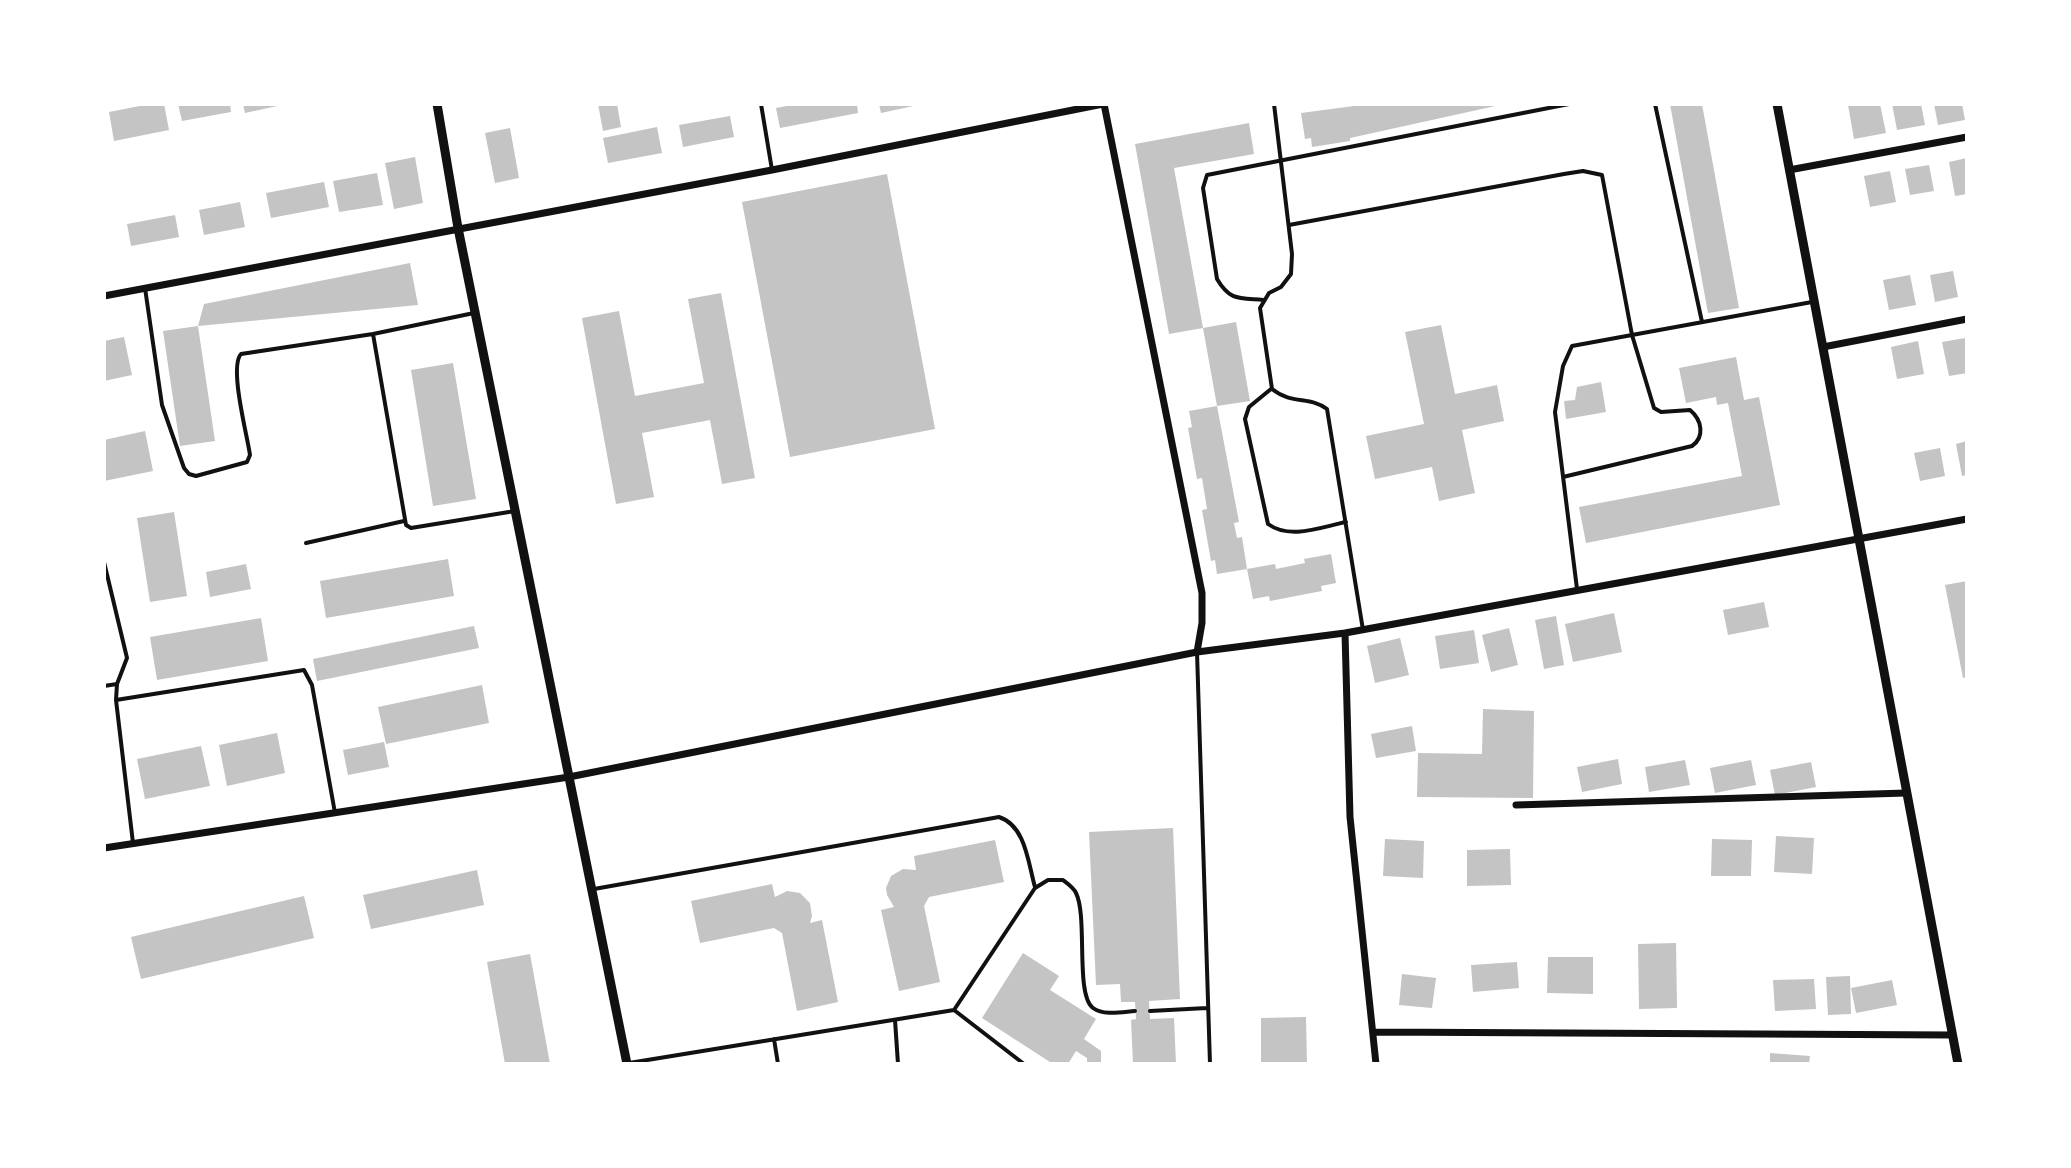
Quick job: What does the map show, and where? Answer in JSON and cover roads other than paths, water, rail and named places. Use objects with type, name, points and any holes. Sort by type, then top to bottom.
[{"type":"street","points":[[437,104],[458,228],[627,1064]]},
{"type":"street","points":[[104,296],[1104,104],[1202,593],[1202,623],[1197,652]]},
{"type":"street","points":[[1777,104],[1958,1064]]},
{"type":"street","points":[[1789,170],[1967,137]]},
{"type":"street","points":[[1823,347],[1967,319]]},
{"type":"street","points":[[104,848],[569,777],[1197,652],[1363,630],[1966,521]]},
{"type":"street","points":[[1345,633],[1350,817],[1376,1064]]},
{"type":"street","points":[[1516,805],[1906,793]]},
{"type":"street","points":[[1374,1032],[1952,1035]]},
{"type":"lane","points":[[761,104],[772,170]]},
{"type":"lane","points":[[1274,104],[1292,254],[1291,274],[1281,287],[1269,293],[1260,308],[1272,389],[1284,398],[1320,404],[1327,409],[1363,630]]},
{"type":"lane","points":[[1263,300],[1233,298],[1217,279],[1203,188],[1207,175],[1569,104]]},
{"type":"lane","points":[[1655,104],[1659,111],[1702,322]]},
{"type":"lane","points":[[1289,225],[1564,174],[1583,171],[1602,175],[1632,335],[1654,408],[1661,412],[1690,410],[1696,415],[1702,433],[1699,442],[1692,446],[1563,477]]},
{"type":"lane","points":[[145,288],[162,405],[184,468],[196,476],[247,462],[250,455],[235,376],[236,362],[241,354],[373,334],[475,313]]},
{"type":"lane","points":[[1577,591],[1555,412],[1563,366],[1572,346],[1814,302]]},
{"type":"lane","points":[[373,334],[404,521],[411,528],[515,511]]},
{"type":"lane","points":[[1272,389],[1249,407],[1245,419],[1268,524],[1289,533],[1346,522]]},
{"type":"lane","points":[[306,543],[404,521]]},
{"type":"lane","points":[[104,562],[127,658],[117,684],[116,700],[133,843]]},
{"type":"lane","points":[[1197,652],[1210,1064]]},
{"type":"lane","points":[[116,700],[304,670],[312,685],[335,813]]},
{"type":"lane","points":[[104,686],[117,684]]},
{"type":"lane","points":[[592,890],[999,817],[1010,821],[1018,830],[1035,888]]},
{"type":"lane","points":[[627,1064],[954,1010],[1035,888],[1048,880],[1063,880],[1076,891],[1081,912],[1088,1003],[1095,1010],[1107,1013],[1135,1011]]},
{"type":"lane","points":[[1150,1011],[1208,1008]]},
{"type":"lane","points":[[954,1010],[1024,1064]]},
{"type":"lane","points":[[895,1020],[898,1064]]},
{"type":"lane","points":[[774,1039],[779,1062]]}]
